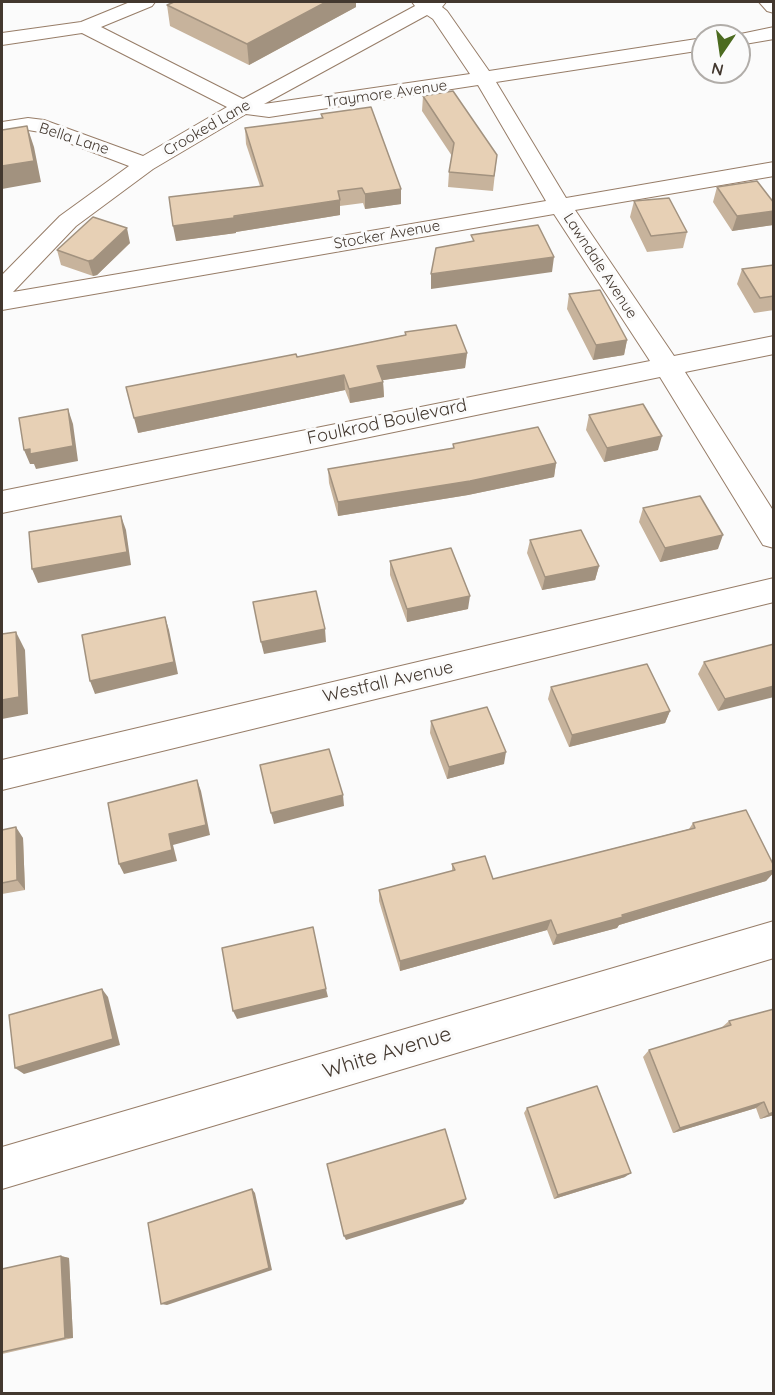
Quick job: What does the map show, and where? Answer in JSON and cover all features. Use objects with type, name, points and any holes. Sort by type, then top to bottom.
[{"type":"street","points":[[2,39],[85,27],[145,2]]},
{"type":"street","points":[[768,2],[774,7]]},
{"type":"street","name":"Lawndale Avenue","points":[[429,3],[440,15],[484,79],[560,206],[666,365],[774,537]]},
{"type":"street","name":"Crooked Lane","points":[[2,289],[68,221],[145,164],[429,3]]},
{"type":"street","name":"Traymore Avenue","points":[[85,27],[243,107],[268,111],[691,46]]},
{"type":"street","points":[[751,37],[774,33]]},
{"type":"street","name":"Bella Lane","points":[[2,128],[28,124],[44,126],[145,164]]},
{"type":"street","name":"Stocker Avenue","points":[[2,302],[774,169]]},
{"type":"street","name":"Foulkrod Boulevard","points":[[2,502],[666,365],[774,345]]},
{"type":"street","name":"Westfall Avenue","points":[[2,774],[774,590]]},
{"type":"street","name":"White Avenue","points":[[2,1168],[774,939]]},
{"type":"building","points":[[174,2],[326,2],[247,44],[167,5]]},
{"type":"building","points":[[453,91],[497,155],[494,176],[449,172],[454,143],[423,96]]},
{"type":"building","points":[[371,107],[401,189],[365,194],[362,188],[338,191],[340,200],[173,226],[169,197],[263,186],[245,128],[323,118],[321,114]]},
{"type":"building","points":[[27,126],[34,161],[2,166],[2,130]]},
{"type":"building","points":[[757,181],[774,203],[774,211],[737,216],[717,187]]},
{"type":"building","points":[[669,198],[687,232],[651,236],[634,201]]},
{"type":"building","points":[[93,217],[127,228],[93,260],[88,261],[57,250]]},
{"type":"building","points":[[538,225],[554,257],[431,274],[436,248],[474,241],[471,235]]},
{"type":"building","points":[[774,265],[774,296],[760,298],[742,269]]},
{"type":"building","points":[[600,290],[627,340],[596,345],[569,294]]},
{"type":"building","points":[[456,325],[467,353],[377,366],[383,382],[349,389],[344,375],[134,418],[126,387],[296,354],[297,357],[406,335],[405,332]]},
{"type":"building","points":[[643,404],[662,436],[607,448],[589,415]]},
{"type":"building","points":[[68,409],[73,446],[30,454],[30,449],[24,450],[19,418]]},
{"type":"building","points":[[538,427],[556,463],[470,481],[338,502],[328,469],[454,448],[453,444]]},
{"type":"building","points":[[700,496],[723,535],[665,548],[643,508]]},
{"type":"building","points":[[121,516],[127,552],[32,569],[29,532]]},
{"type":"building","points":[[581,530],[599,566],[545,577],[530,540]]},
{"type":"building","points":[[451,548],[470,596],[407,609],[390,561]]},
{"type":"building","points":[[316,591],[325,629],[261,642],[253,602]]},
{"type":"building","points":[[165,617],[174,662],[90,681],[82,635]]},
{"type":"building","points":[[16,632],[19,697],[2,700],[2,634]]},
{"type":"building","points":[[774,644],[774,686],[725,699],[704,662]]},
{"type":"building","points":[[647,664],[670,711],[572,735],[551,687]]},
{"type":"building","points":[[487,707],[506,752],[449,767],[431,721]]},
{"type":"building","points":[[329,749],[343,795],[271,813],[260,765]]},
{"type":"building","points":[[197,780],[206,825],[169,834],[172,850],[119,864],[108,803]]},
{"type":"building","points":[[746,810],[774,870],[557,935],[551,920],[400,961],[379,890],[455,870],[452,864],[485,856],[493,879],[695,828],[693,823]]},
{"type":"building","points":[[16,827],[17,880],[2,883],[2,830]]},
{"type":"building","points":[[313,927],[326,989],[233,1011],[222,948]]},
{"type":"building","points":[[102,989],[113,1039],[15,1068],[9,1015]]},
{"type":"building","points":[[774,1009],[774,1112],[769,1114],[764,1102],[680,1128],[649,1050],[731,1025],[729,1021]]},
{"type":"building","points":[[597,1086],[631,1173],[558,1195],[527,1108]]},
{"type":"building","points":[[445,1129],[466,1199],[344,1236],[327,1164]]},
{"type":"building","points":[[252,1189],[269,1268],[161,1304],[148,1223]]},
{"type":"building","points":[[61,1256],[65,1338],[2,1352],[2,1269]]}]
